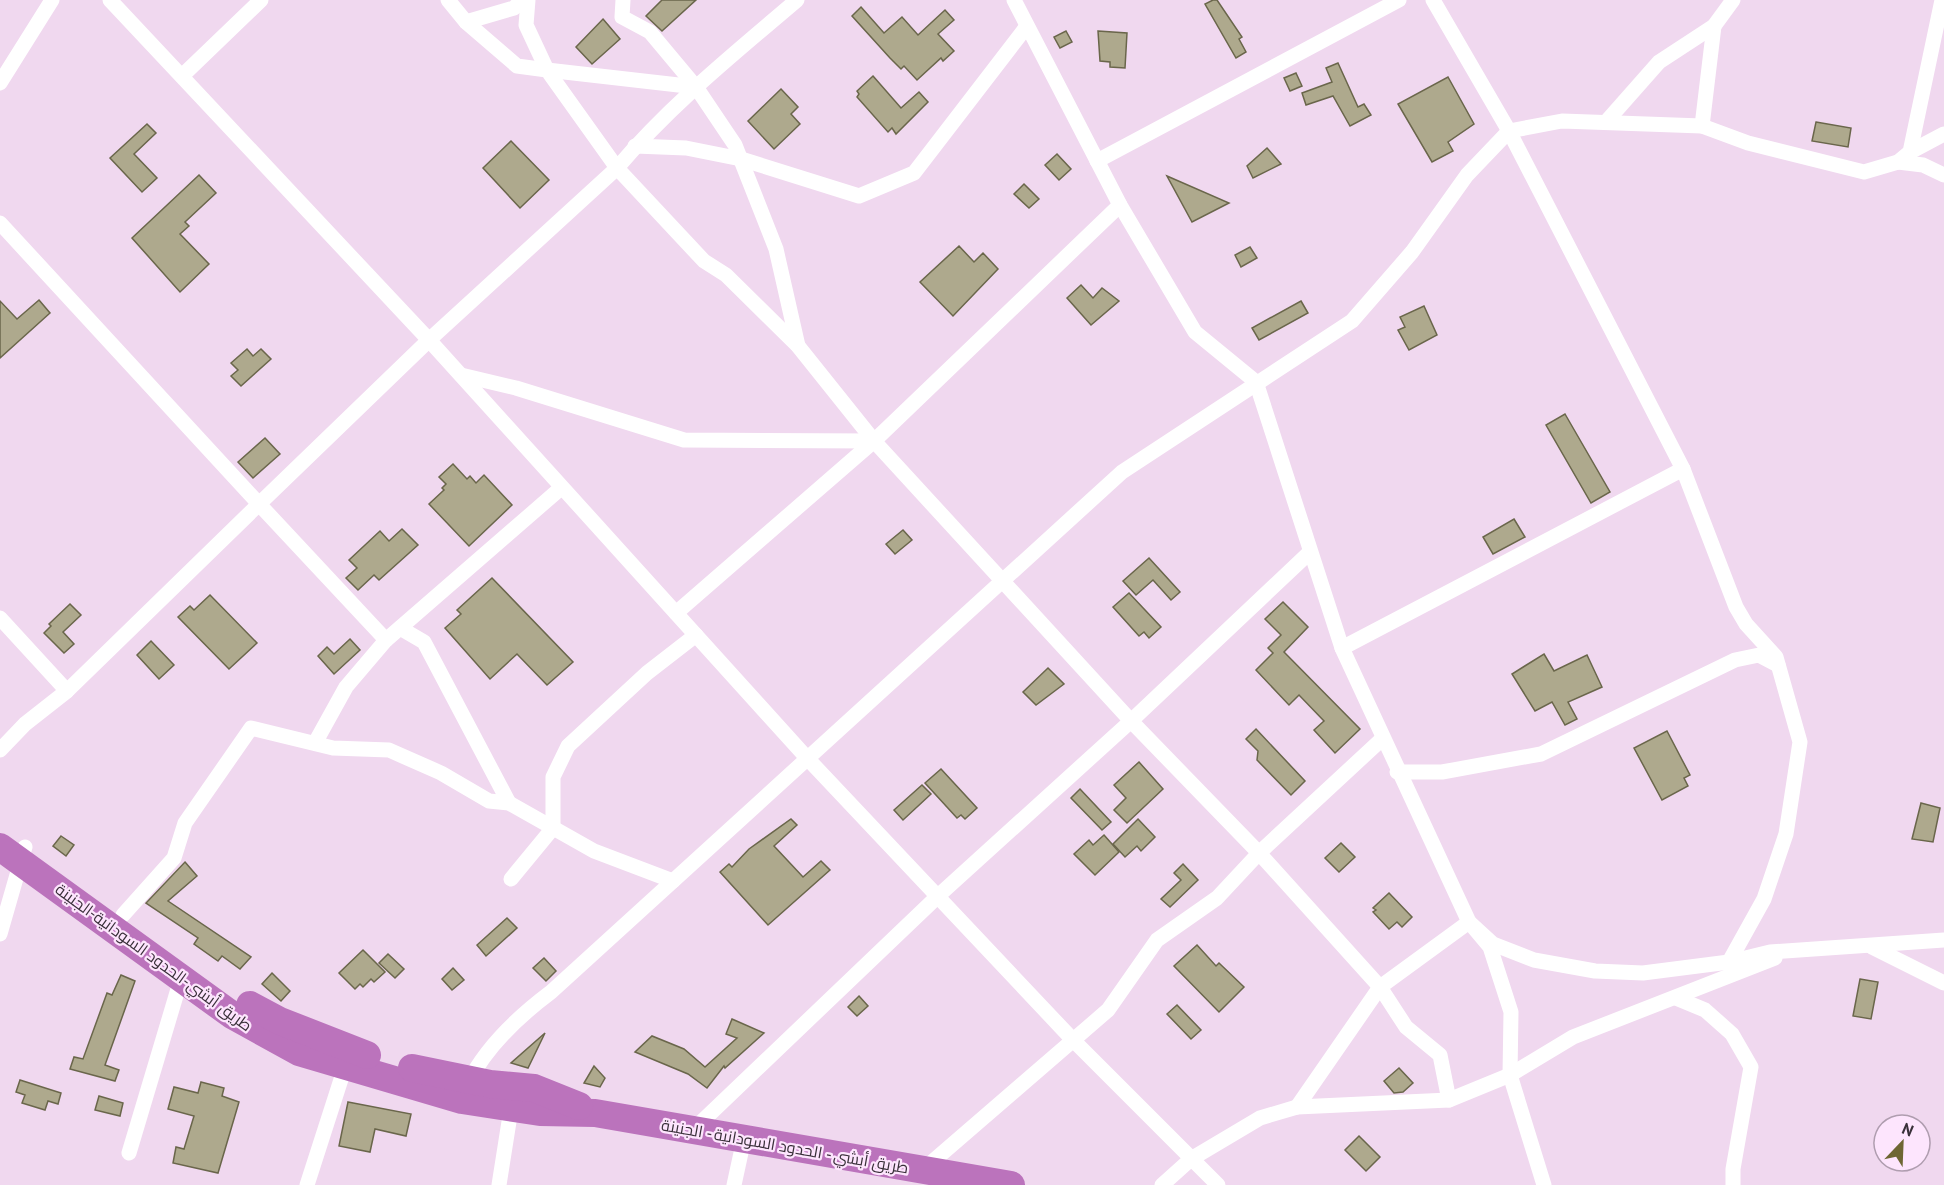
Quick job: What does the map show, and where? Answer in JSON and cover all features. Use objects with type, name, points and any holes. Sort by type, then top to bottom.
[{"type":"highway","points":[[0,830],[16,852],[123,915],[240,999],[345,1061]]},
{"type":"highway","name":"طريق أبشي-الحدود السودانية-الجنينة","points":[[16,852],[181,979],[232,1015],[299,1052],[466,1090],[511,1108],[595,1113]]},
{"type":"highway","points":[[466,1090],[534,1088],[595,1113]]},
{"type":"highway","name":"طريق أبشي - الحدود السودانية - الجنينة","points":[[595,1113],[744,1139],[932,1176],[1011,1185]]},
{"type":"street","points":[[0,83],[52,0]]},
{"type":"street","points":[[110,0],[429,340],[807,758],[1073,1040],[1218,1185]]},
{"type":"street","points":[[182,76],[261,0]]},
{"type":"street","points":[[448,0],[466,22],[517,66],[696,87]]},
{"type":"street","points":[[466,22],[514,8],[522,0]]},
{"type":"street","points":[[528,0],[526,25],[547,70],[617,168],[704,261],[726,275],[798,346],[874,441],[1131,721],[1259,853],[1380,987],[1406,1027],[1440,1055],[1449,1100]]},
{"type":"street","points":[[623,0],[622,17],[650,32],[696,87],[735,144],[776,249],[798,346]]},
{"type":"street","points":[[0,750],[25,724],[67,691],[429,340],[617,168],[635,146],[696,87],[797,0]]},
{"type":"street","points":[[1014,0],[1120,206],[1195,332],[1256,382],[1342,648],[1397,772],[1468,922],[1490,947],[1511,1012],[1510,1075],[1544,1185]]},
{"type":"street","points":[[1097,161],[1399,0]]},
{"type":"street","points":[[1433,0],[1509,130],[1683,469],[1736,607],[1746,624],[1776,657],[1800,742],[1786,834],[1764,899],[1729,962]]},
{"type":"street","points":[[1606,122],[1659,62],[1714,26],[1733,0]]},
{"type":"street","points":[[1910,152],[1942,0]]},
{"type":"street","points":[[635,146],[686,148],[741,159],[859,196],[914,174],[1028,26]]},
{"type":"street","points":[[1702,126],[1714,26]]},
{"type":"street","points":[[466,1090],[483,1059],[521,1015],[551,992],[1122,471],[1352,321],[1412,252],[1467,175],[1509,130],[1562,121],[1702,126],[1748,143],[1864,172],[1898,162],[1923,165],[1944,175]]},
{"type":"street","points":[[1898,162],[1910,152],[1944,134]]},
{"type":"street","points":[[676,613],[874,441],[1120,206]]},
{"type":"street","points":[[0,223],[386,640]]},
{"type":"street","points":[[461,375],[516,388],[684,440],[874,441]]},
{"type":"street","points":[[1342,648],[1683,469]]},
{"type":"street","points":[[315,743],[346,687],[386,640],[561,488]]},
{"type":"street","points":[[693,1130],[938,896],[1131,721],[1310,552]]},
{"type":"street","points":[[0,618],[67,691]]},
{"type":"street","points":[[400,628],[424,642],[509,803]]},
{"type":"street","points":[[511,879],[553,828],[553,777],[568,746],[647,673],[696,635]]},
{"type":"street","points":[[1397,772],[1442,771],[1541,754],[1735,660],[1758,655],[1778,665]]},
{"type":"street","points":[[123,915],[174,858],[185,823],[251,728],[333,748],[389,750],[441,773],[489,801],[509,803],[594,851],[673,881]]},
{"type":"street","points":[[932,1176],[1073,1040],[1108,1010],[1157,940],[1216,898],[1259,853],[1382,739]]},
{"type":"street","points":[[0,934],[16,852]]},
{"type":"street","points":[[1468,922],[1493,944],[1534,960],[1595,971],[1643,973],[1729,962],[1770,952],[1944,940]]},
{"type":"street","points":[[1297,1107],[1380,987],[1468,922]]},
{"type":"street","points":[[1871,946],[1944,983]]},
{"type":"street","points":[[1162,1185],[1191,1160],[1260,1118],[1297,1107],[1449,1100],[1510,1075],[1573,1037],[1791,951]]},
{"type":"street","points":[[129,1153],[181,979]]},
{"type":"street","points":[[1676,998],[1705,1010],[1732,1034],[1750,1067],[1733,1169],[1733,1185]]},
{"type":"street","points":[[307,1185],[345,1061]]},
{"type":"street","points":[[499,1185],[511,1108]]},
{"type":"street","points":[[734,1185],[744,1139]]},
{"type":"building","points":[[662,0],[696,0],[662,31],[646,16]]},
{"type":"building","points":[[1217,0],[1242,37],[1239,39],[1246,52],[1236,58],[1205,4]]},
{"type":"building","points":[[861,7],[884,33],[902,17],[918,35],[945,10],[954,20],[938,34],[954,51],[943,61],[941,58],[917,80],[904,66],[901,69],[852,16]]},
{"type":"building","points":[[603,19],[620,39],[592,64],[576,47]]},
{"type":"building","points":[[1066,31],[1072,42],[1060,48],[1054,37]]},
{"type":"building","points":[[1098,31],[1127,33],[1125,68],[1110,67],[1110,62],[1100,61]]},
{"type":"building","points":[[1338,63],[1358,107],[1364,104],[1371,115],[1350,126],[1333,96],[1306,105],[1302,93],[1332,82],[1326,68]]},
{"type":"building","points":[[1296,73],[1302,86],[1290,91],[1284,78]]},
{"type":"building","points":[[873,76],[901,108],[919,92],[928,102],[896,134],[892,128],[888,132],[857,97],[859,94],[857,91]]},
{"type":"building","points":[[1448,77],[1474,124],[1448,142],[1453,151],[1432,162],[1398,104]]},
{"type":"building","points":[[781,89],[798,107],[791,114],[800,124],[774,149],[748,121]]},
{"type":"building","points":[[1816,122],[1851,128],[1848,147],[1812,141]]},
{"type":"building","points":[[147,124],[156,133],[134,154],[157,178],[142,192],[110,158]]},
{"type":"building","points":[[511,141],[549,180],[520,208],[483,168]]},
{"type":"building","points":[[1267,148],[1281,164],[1253,178],[1247,166]]},
{"type":"building","points":[[1057,154],[1071,169],[1059,180],[1045,165]]},
{"type":"building","points":[[199,175],[216,193],[185,222],[189,226],[180,234],[209,264],[180,292],[132,238]]},
{"type":"building","points":[[1167,176],[1229,203],[1192,222]]},
{"type":"building","points":[[1024,184],[1039,199],[1029,208],[1014,194]]},
{"type":"building","points":[[959,246],[974,262],[983,253],[998,269],[953,316],[920,282]]},
{"type":"building","points":[[1250,247],[1257,258],[1241,267],[1235,255]]},
{"type":"building","points":[[1081,285],[1093,298],[1102,288],[1119,301],[1091,325],[1067,298]]},
{"type":"building","points":[[39,300],[50,313],[0,358],[0,301],[17,319]]},
{"type":"building","points":[[1301,301],[1308,313],[1259,340],[1252,328]]},
{"type":"building","points":[[1424,306],[1437,335],[1409,350],[1398,330],[1405,327],[1400,317]]},
{"type":"building","points":[[247,349],[253,356],[261,349],[271,359],[241,386],[231,376],[238,370],[231,363]]},
{"type":"building","points":[[1565,414],[1610,492],[1591,503],[1546,425]]},
{"type":"building","points":[[265,438],[280,454],[253,478],[238,462]]},
{"type":"building","points":[[453,464],[467,479],[470,476],[476,483],[484,475],[512,505],[469,546],[429,504],[444,490],[442,488],[446,484],[439,477]]},
{"type":"building","points":[[1514,519],[1525,537],[1493,554],[1483,537]]},
{"type":"building","points":[[402,529],[418,545],[379,580],[374,575],[358,590],[346,578],[357,568],[349,560],[380,531],[389,541]]},
{"type":"building","points":[[903,530],[912,540],[895,554],[886,544]]},
{"type":"building","points":[[1149,558],[1180,592],[1171,600],[1153,580],[1136,595],[1123,581]]},
{"type":"building","points":[[492,578],[573,662],[547,685],[517,654],[490,679],[445,628],[461,614],[457,610]]},
{"type":"building","points":[[1129,593],[1161,627],[1149,638],[1144,632],[1139,636],[1113,607]]},
{"type":"building","points":[[210,595],[257,643],[229,669],[178,617],[190,606],[194,610]]},
{"type":"building","points":[[1283,602],[1308,627],[1284,652],[1360,729],[1335,753],[1314,730],[1324,721],[1299,695],[1289,705],[1256,670],[1273,653],[1268,648],[1281,635],[1265,619]]},
{"type":"building","points":[[70,604],[81,615],[63,632],[74,644],[64,653],[44,633],[51,626],[49,624]]},
{"type":"building","points":[[350,639],[360,650],[334,674],[318,656],[327,647],[334,654]]},
{"type":"building","points":[[151,641],[174,665],[159,679],[137,655]]},
{"type":"building","points":[[1544,654],[1554,671],[1587,655],[1602,687],[1568,702],[1577,719],[1565,725],[1552,702],[1535,711],[1512,674]]},
{"type":"building","points":[[1048,668],[1064,684],[1036,705],[1023,692]]},
{"type":"building","points":[[1256,729],[1305,781],[1291,795],[1257,760],[1258,751],[1246,739]]},
{"type":"building","points":[[1667,731],[1690,775],[1684,778],[1688,786],[1662,800],[1634,748]]},
{"type":"building","points":[[1139,762],[1163,789],[1127,823],[1114,810],[1126,798],[1114,785]]},
{"type":"building","points":[[941,769],[977,808],[965,819],[961,815],[957,818],[925,783]]},
{"type":"building","points":[[922,785],[931,794],[903,820],[894,810]]},
{"type":"building","points":[[1080,789],[1111,822],[1102,830],[1071,798]]},
{"type":"building","points":[[1921,803],[1940,808],[1933,842],[1912,839]]},
{"type":"building","points":[[791,819],[797,825],[774,846],[803,877],[821,861],[830,870],[768,925],[720,872],[729,864],[732,867],[749,849]]},
{"type":"building","points":[[1138,819],[1155,837],[1141,851],[1137,846],[1125,857],[1113,844]]},
{"type":"building","points":[[1104,835],[1119,852],[1095,875],[1074,854],[1089,840],[1093,845]]},
{"type":"building","points":[[61,836],[74,845],[66,856],[53,846]]},
{"type":"building","points":[[1341,843],[1355,857],[1339,872],[1325,858]]},
{"type":"building","points":[[185,862],[197,876],[168,901],[251,957],[240,969],[222,956],[218,961],[194,944],[198,938],[146,903]]},
{"type":"building","points":[[1183,864],[1198,880],[1170,907],[1161,899],[1181,880],[1174,873]]},
{"type":"building","points":[[1389,893],[1412,917],[1402,927],[1397,922],[1389,929],[1373,912],[1376,910],[1373,908]]},
{"type":"building","points":[[507,918],[517,928],[486,956],[477,945]]},
{"type":"building","points":[[1197,945],[1216,966],[1219,963],[1244,987],[1219,1012],[1174,966]]},
{"type":"building","points":[[363,950],[385,972],[374,982],[371,979],[363,987],[360,984],[355,989],[339,973]]},
{"type":"building","points":[[388,954],[404,969],[395,978],[379,963]]},
{"type":"building","points":[[544,958],[556,971],[546,981],[533,968]]},
{"type":"building","points":[[453,968],[464,980],[452,990],[442,979]]},
{"type":"building","points":[[272,973],[290,991],[281,1001],[262,984]]},
{"type":"building","points":[[121,975],[135,981],[105,1065],[119,1070],[115,1081],[70,1069],[74,1057],[83,1059],[107,993],[112,995]]},
{"type":"building","points":[[1860,979],[1878,982],[1871,1019],[1853,1016]]},
{"type":"building","points":[[859,996],[868,1006],[857,1016],[848,1007]]},
{"type":"building","points":[[1177,1005],[1201,1030],[1191,1039],[1167,1014]]},
{"type":"building","points":[[732,1019],[764,1033],[725,1068],[724,1066],[707,1088],[688,1074],[635,1052],[652,1036],[684,1049],[705,1067],[737,1038],[726,1034]]},
{"type":"building","points":[[545,1033],[528,1068],[511,1063]]},
{"type":"building","points":[[594,1066],[605,1078],[600,1087],[584,1083]]},
{"type":"building","points":[[1399,1068],[1413,1083],[1403,1092],[1394,1093],[1384,1081]]},
{"type":"building","points":[[20,1080],[61,1093],[58,1104],[48,1101],[45,1110],[22,1103],[25,1095],[16,1092]]},
{"type":"building","points":[[201,1082],[224,1088],[222,1096],[239,1102],[218,1173],[173,1163],[176,1147],[184,1149],[194,1116],[168,1109],[174,1087],[198,1093]]},
{"type":"building","points":[[99,1096],[123,1103],[120,1116],[95,1110]]},
{"type":"building","points":[[348,1102],[411,1114],[406,1136],[375,1129],[370,1152],[339,1146]]},
{"type":"building","points":[[1359,1136],[1380,1157],[1366,1171],[1345,1150]]}]
